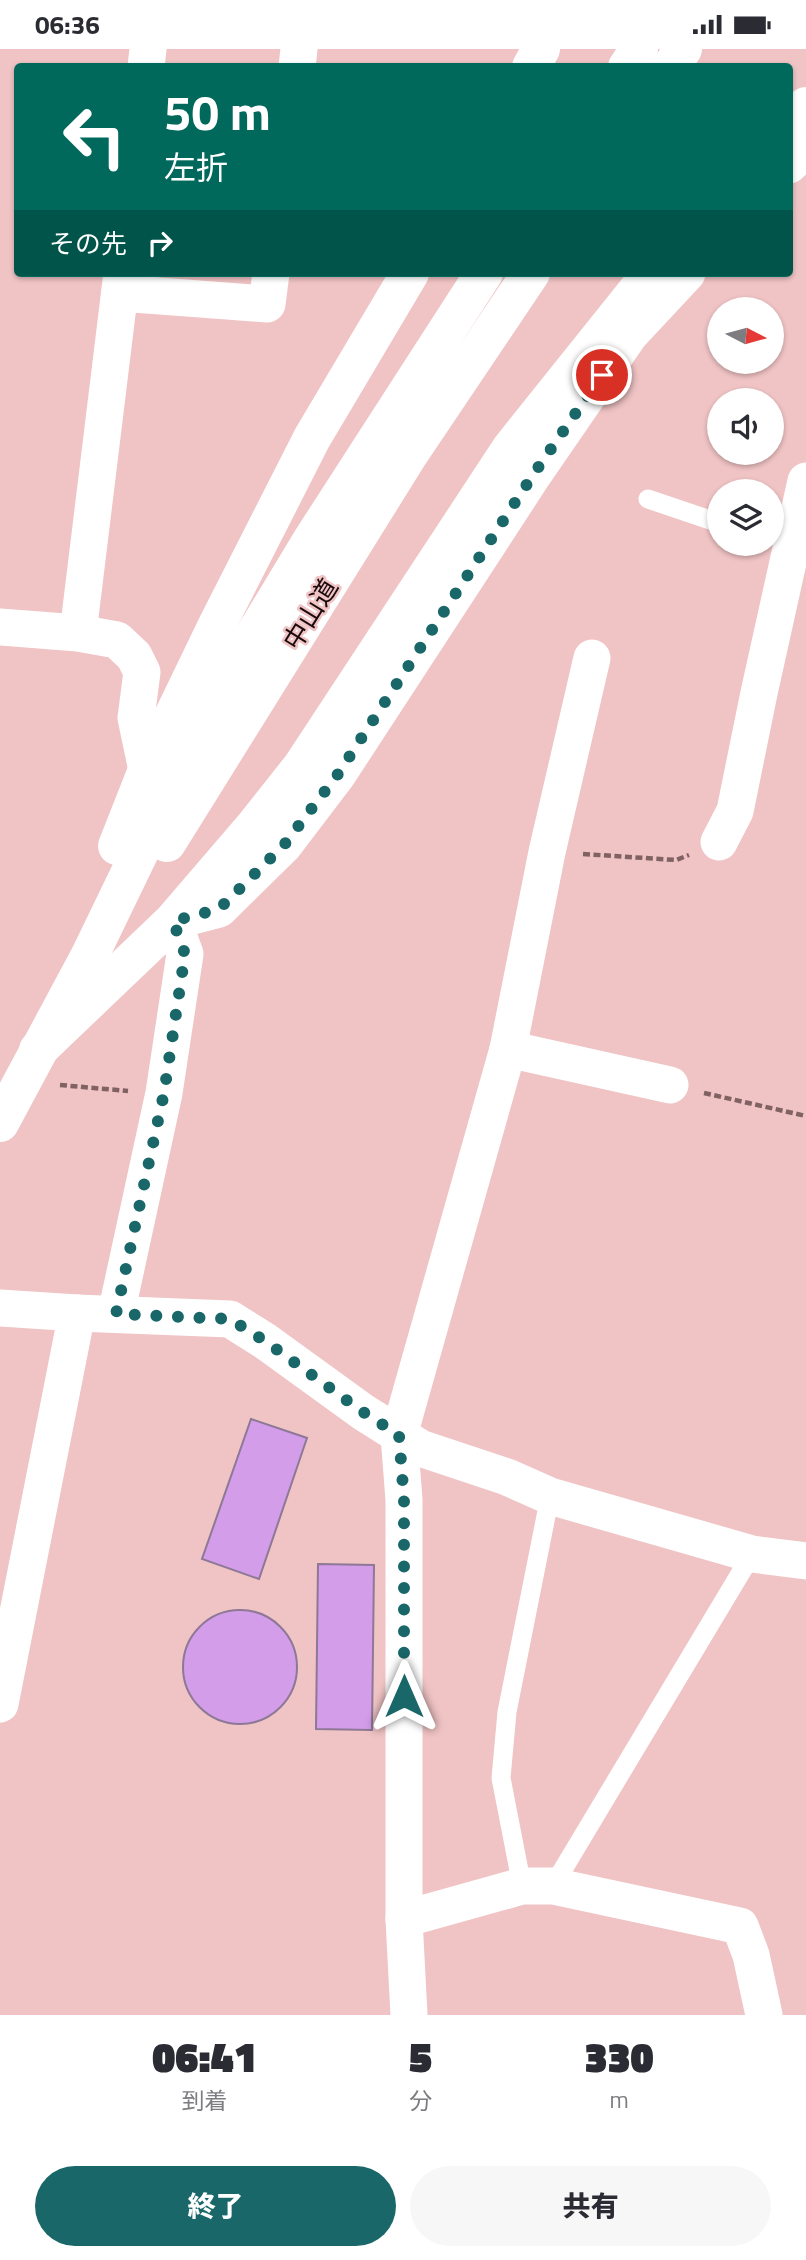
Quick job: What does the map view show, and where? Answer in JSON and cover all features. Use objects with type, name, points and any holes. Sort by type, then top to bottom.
[{"type":"highway","points":[[37,1050],[147,770],[312,438],[408,277]]},
{"type":"highway","name":"中山道","points":[[0,1123],[90,955],[206,715],[311,541],[481,277]]},
{"type":"highway","name":"中山道","points":[[90,955],[173,835],[408,456],[528,277]]},
{"type":"highway","points":[[37,1050],[173,921],[302,766],[511,449],[648,277]]},
{"type":"street","points":[[793,161],[806,149]]},
{"type":"street","points":[[78,633],[121,283],[267,304],[270,277]]},
{"type":"street","points":[[116,1314],[164,1093],[185,954],[173,921],[219,909],[284,845],[338,774],[533,475],[630,334],[683,277]]},
{"type":"street","points":[[719,842],[735,811],[806,481]]},
{"type":"street","points":[[0,627],[78,633],[117,641],[134,656],[142,672],[136,718],[147,770]]},
{"type":"street","points":[[409,2015],[404,1919],[404,1500],[399,1435],[508,1049],[547,852],[592,658]]},
{"type":"street","points":[[508,1049],[670,1085]]},
{"type":"street","points":[[0,1308],[230,1319],[363,1412],[420,1448],[507,1477],[550,1496],[752,1554],[806,1561]]},
{"type":"street","points":[[0,1704],[77,1313]]},
{"type":"street","points":[[404,1919],[538,1886],[740,1926],[751,1955],[764,2015]]},
{"type":"lane","points":[[648,499],[707,519]]},
{"type":"lane","points":[[538,1886],[501,1778],[507,1712],[550,1496]]},
{"type":"lane","points":[[538,1886],[752,1554]]},
{"type":"path","points":[[547,852],[676,860],[719,842]]},
{"type":"path","points":[[670,1085],[806,1116]]},
{"type":"building","points":[[251,1419],[307,1438],[259,1579],[202,1559]]},
{"type":"building","points":[[318,1564],[374,1565],[372,1730],[316,1729]]},
{"type":"building","points":[[240,1610],[262,1614],[280,1627],[293,1645],[297,1667],[293,1689],[280,1707],[262,1720],[240,1724],[218,1720],[200,1707],[187,1689],[183,1667],[187,1645],[200,1627],[218,1614]]},
{"type":"route","points":[[404,1696],[404,1500],[399,1435],[230,1319],[116,1314],[164,1093],[185,954],[173,921],[219,909],[284,845],[338,774],[533,475],[602,375]]}]
